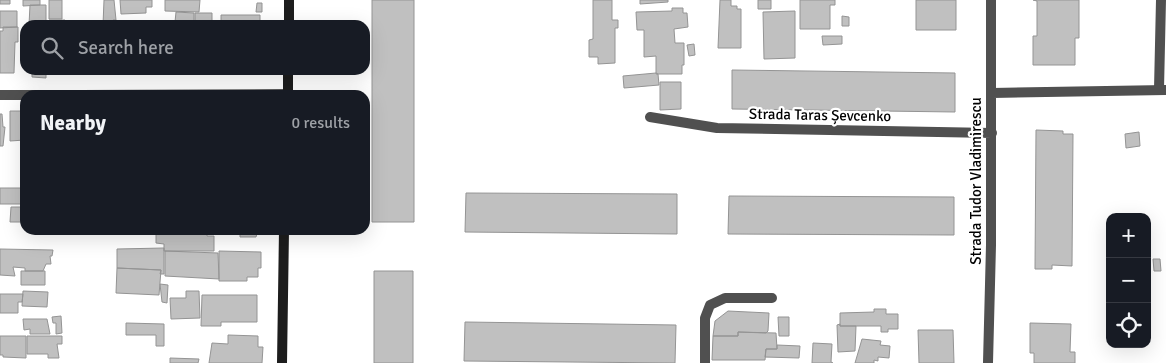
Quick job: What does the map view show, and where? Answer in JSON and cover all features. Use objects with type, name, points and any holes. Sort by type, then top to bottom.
[{"type":"street","points":[[288,20],[289,0]]},
{"type":"street","name":"Strada Tudor Vladimirescu","points":[[988,363],[992,133],[991,0]]},
{"type":"street","points":[[992,93],[1162,90],[1161,0]]},
{"type":"street","points":[[288,75],[288,90]]},
{"type":"street","points":[[0,95],[20,95]]},
{"type":"street","name":"Strada Taras Șevcenko","points":[[650,117],[717,128],[992,133]]},
{"type":"street","points":[[282,363],[284,235]]},
{"type":"street","points":[[704,363],[705,318],[710,304],[725,298],[772,298]]},
{"type":"building","points":[[0,0],[10,0],[10,4],[0,4]]},
{"type":"building","points":[[23,0],[40,0],[40,5],[23,6]]},
{"type":"building","points":[[49,0],[62,0],[62,19],[49,19]]},
{"type":"building","points":[[104,0],[114,0],[116,20],[103,20]]},
{"type":"building","points":[[120,0],[152,0],[152,7],[146,7],[146,13],[121,14]]},
{"type":"building","points":[[165,0],[200,0],[199,12],[165,11]]},
{"type":"building","points":[[372,0],[414,0],[414,222],[372,222]]},
{"type":"building","points":[[593,0],[612,0],[612,20],[618,20],[618,28],[615,28],[615,63],[598,64],[598,57],[589,57],[589,40],[593,39]]},
{"type":"building","points":[[640,0],[668,0],[668,2],[640,4]]},
{"type":"building","points":[[720,0],[731,0],[731,6],[737,6],[737,9],[741,9],[741,48],[718,48]]},
{"type":"building","points":[[758,0],[771,0],[771,9],[758,9]]},
{"type":"building","points":[[800,0],[835,0],[835,5],[830,5],[830,29],[800,29]]},
{"type":"building","points":[[916,0],[956,0],[956,30],[916,30]]},
{"type":"building","points":[[1033,0],[1079,0],[1079,38],[1075,38],[1075,65],[1033,65],[1033,36],[1037,36],[1037,1]]},
{"type":"building","points":[[257,3],[262,3],[262,12],[256,12]]},
{"type":"building","points":[[30,5],[46,5],[46,20],[29,20]]},
{"type":"building","points":[[672,8],[683,8],[683,13],[687,13],[688,27],[674,29],[675,43],[684,43],[682,74],[656,74],[656,56],[644,57],[644,30],[637,30],[636,12],[672,11]]},
{"type":"building","points":[[0,11],[17,11],[17,27],[0,28]]},
{"type":"building","points":[[795,11],[795,58],[764,59],[763,12]]},
{"type":"building","points":[[176,12],[194,13],[194,20],[175,20]]},
{"type":"building","points":[[195,13],[212,13],[212,20],[195,20]]},
{"type":"building","points":[[221,15],[260,15],[260,20],[221,20]]},
{"type":"building","points":[[842,16],[849,17],[849,26],[842,26]]},
{"type":"building","points":[[3,27],[18,27],[18,42],[15,42],[14,73],[0,73],[0,31],[3,31]]},
{"type":"building","points":[[822,36],[842,36],[842,44],[823,45]]},
{"type":"building","points":[[694,44],[695,55],[689,56],[687,45]]},
{"type":"building","points":[[732,70],[955,73],[955,112],[732,109]]},
{"type":"building","points":[[658,74],[659,85],[624,88],[623,76]]},
{"type":"building","points":[[32,75],[46,75],[46,78],[32,77]]},
{"type":"building","points":[[660,82],[681,82],[681,109],[660,110]]},
{"type":"building","points":[[10,111],[20,111],[20,140],[10,141]]},
{"type":"building","points":[[0,114],[2,114],[3,127],[5,127],[3,146],[0,146]]},
{"type":"building","points":[[1036,130],[1063,131],[1063,134],[1073,134],[1072,266],[1052,265],[1052,269],[1035,269]]},
{"type":"building","points":[[1139,132],[1140,146],[1126,148],[1125,134]]},
{"type":"building","points":[[0,188],[20,188],[20,204],[0,204]]},
{"type":"building","points":[[466,193],[677,194],[677,234],[465,232]]},
{"type":"building","points":[[729,196],[954,197],[954,235],[728,234]]},
{"type":"building","points":[[11,207],[20,207],[20,222],[10,222]]},
{"type":"building","points":[[156,235],[207,235],[214,236],[214,251],[164,251],[164,244],[156,243]]},
{"type":"building","points":[[240,235],[257,235],[256,237],[240,237]]},
{"type":"building","points":[[164,248],[164,274],[160,274],[161,270],[117,268],[117,249]]},
{"type":"building","points":[[0,249],[53,250],[52,256],[50,256],[51,264],[46,264],[43,271],[25,271],[25,268],[13,267],[15,276],[0,275]]},
{"type":"building","points":[[165,251],[218,253],[219,279],[165,276]]},
{"type":"building","points":[[219,251],[261,252],[261,268],[258,268],[258,277],[247,277],[247,281],[219,281]]},
{"type":"building","points":[[1153,259],[1160,259],[1161,271],[1154,271]]},
{"type":"building","points":[[117,268],[161,270],[159,295],[116,293]]},
{"type":"building","points":[[21,271],[45,271],[45,285],[21,285]]},
{"type":"building","points":[[374,271],[413,271],[413,363],[374,363]]},
{"type":"building","points":[[160,284],[168,285],[167,303],[162,302]]},
{"type":"building","points":[[23,291],[48,292],[47,307],[22,306]]},
{"type":"building","points":[[186,291],[199,291],[200,318],[171,319],[170,298],[186,298]]},
{"type":"building","points":[[0,294],[23,294],[22,302],[18,302],[18,313],[0,313]]},
{"type":"building","points":[[202,295],[257,295],[257,322],[221,322],[221,326],[201,326]]},
{"type":"building","points":[[874,309],[886,309],[886,314],[898,314],[898,329],[888,329],[888,332],[881,332],[881,326],[840,326],[840,313],[874,312]]},
{"type":"building","points":[[728,311],[769,313],[768,331],[766,333],[738,332],[738,336],[713,336],[715,321]]},
{"type":"building","points":[[61,316],[62,333],[56,334],[56,323],[53,323],[52,317]]},
{"type":"building","points":[[778,317],[789,317],[789,336],[779,336]]},
{"type":"building","points":[[23,319],[47,319],[50,334],[30,334],[30,329],[24,330]]},
{"type":"building","points":[[465,322],[676,325],[675,363],[464,361]]},
{"type":"building","points":[[126,323],[164,324],[164,346],[156,346],[156,335],[126,335]]},
{"type":"building","points":[[1030,323],[1071,324],[1070,352],[1075,352],[1075,363],[1034,363],[1034,353],[1030,353]]},
{"type":"building","points":[[840,324],[840,326],[856,326],[855,351],[838,352],[837,325]]},
{"type":"building","points":[[918,330],[953,330],[954,363],[919,363]]},
{"type":"building","points":[[738,332],[776,333],[777,349],[766,349],[765,360],[712,360],[713,336],[738,336]]},
{"type":"building","points":[[228,335],[258,336],[258,347],[263,347],[262,363],[209,363],[212,343],[228,344]]},
{"type":"building","points":[[0,336],[26,336],[26,358],[3,357],[3,355],[0,355]]},
{"type":"building","points":[[27,336],[62,336],[62,344],[57,344],[59,358],[48,358],[48,354],[27,354]]},
{"type":"building","points":[[862,339],[881,341],[880,345],[890,346],[889,358],[878,357],[878,361],[874,360],[874,363],[855,363]]},
{"type":"building","points":[[813,343],[832,344],[831,362],[833,363],[812,363]]},
{"type":"building","points":[[777,345],[800,346],[799,358],[765,357],[766,349],[777,349]]},
{"type":"building","points":[[170,358],[199,359],[198,363],[170,363]]}]
